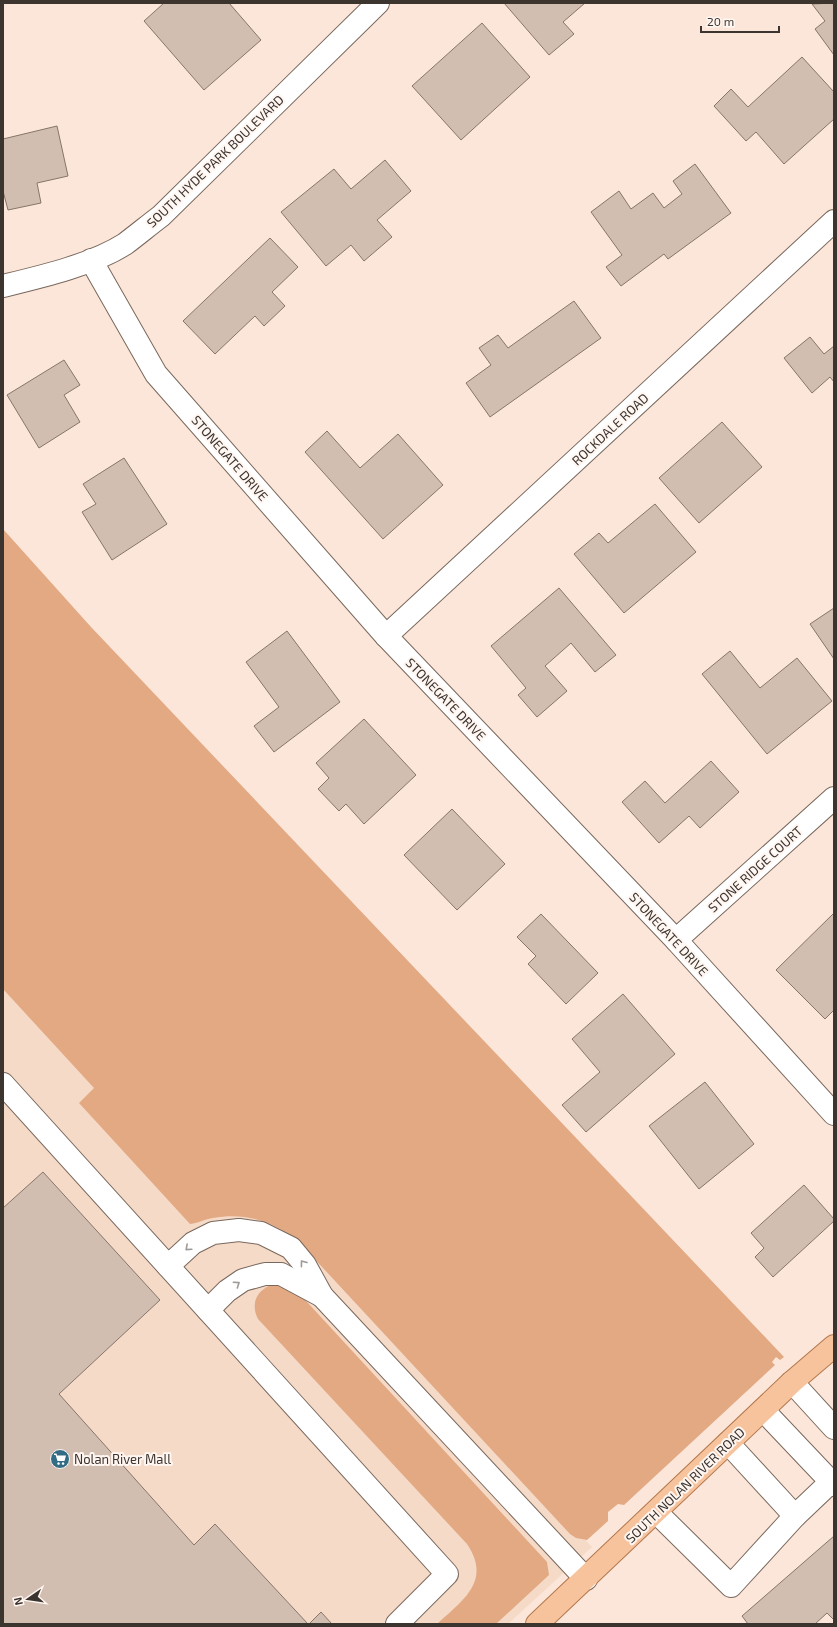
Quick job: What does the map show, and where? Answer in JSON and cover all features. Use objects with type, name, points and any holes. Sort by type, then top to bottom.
[{"type":"main road","name":"SOUTH NOLAN RIVER ROAD","points":[[537,1624],[792,1382],[834,1346]]},
{"type":"street","name":"SOUTH HYDE PARK BOULEVARD","points":[[3,286],[47,275],[91,260],[124,244],[161,216],[365,7]]},
{"type":"street","name":"ROCKDALE ROAD","points":[[386,636],[834,221]]},
{"type":"street","name":"STONEGATE DRIVE","points":[[91,260],[156,374],[386,636],[676,940],[834,1114]]},
{"type":"street","name":"STONE RIDGE COURT","points":[[676,940],[834,798]]},
{"type":"street","points":[[3,1084],[447,1574],[397,1624]]},
{"type":"street","points":[[168,1266],[193,1243],[213,1233],[239,1230],[260,1233],[291,1248],[305,1266],[322,1296],[586,1579]]},
{"type":"street","points":[[208,1310],[227,1291],[243,1280],[265,1274],[281,1274],[322,1296]]},
{"type":"street","points":[[792,1382],[834,1428]]},
{"type":"street","points":[[656,1512],[731,1586],[795,1516],[833,1482],[763,1410]]},
{"type":"street","points":[[728,1443],[795,1516]]},
{"type":"shaded area","points":[[3,529],[91,627],[784,1357],[780,1360],[776,1357],[772,1362],[775,1365],[624,1505],[618,1504],[608,1512],[608,1521],[587,1540],[576,1538],[570,1534],[297,1240],[288,1233],[268,1223],[247,1217],[225,1216],[190,1224],[79,1103],[94,1088],[3,989]]},
{"type":"shaded area","points":[[3,919],[592,1547],[508,1624],[3,1624]]},
{"type":"shaded area","points":[[281,1283],[296,1290],[547,1562],[549,1575],[496,1624],[437,1624],[465,1598],[471,1589],[477,1569],[474,1557],[467,1544],[258,1319],[255,1312],[255,1306],[259,1294],[268,1286]]},
{"type":"building","points":[[164,3],[229,3],[261,40],[204,90],[144,21]]},
{"type":"building","points":[[504,3],[585,3],[563,22],[574,34],[549,55]]},
{"type":"building","points":[[834,3],[834,55],[815,29],[825,21],[812,4]]},
{"type":"building","points":[[482,23],[530,77],[461,140],[412,86]]},
{"type":"building","points":[[802,57],[834,92],[834,119],[784,164],[756,132],[746,141],[714,106],[731,89],[748,107]]},
{"type":"building","points":[[57,126],[68,176],[37,183],[41,203],[8,210],[3,191],[3,139]]},
{"type":"building","points":[[385,160],[411,191],[377,220],[392,237],[364,261],[351,245],[326,266],[281,212],[334,169],[351,189]]},
{"type":"building","points":[[695,164],[731,213],[668,259],[664,254],[621,286],[606,267],[622,255],[591,212],[619,191],[631,209],[653,193],[664,208],[682,194],[673,181]]},
{"type":"building","points":[[270,238],[298,267],[272,292],[285,306],[264,326],[255,316],[215,354],[183,321]]},
{"type":"building","points":[[574,301],[601,338],[490,417],[466,383],[491,365],[479,348],[498,335],[508,348]]},
{"type":"building","points":[[810,337],[824,354],[834,346],[834,382],[830,377],[812,393],[784,358]]},
{"type":"building","points":[[64,360],[80,385],[64,395],[80,422],[39,448],[7,395]]},
{"type":"building","points":[[722,422],[762,467],[699,523],[659,478]]},
{"type":"building","points":[[327,431],[360,468],[398,434],[443,485],[383,539],[305,452]]},
{"type":"building","points":[[124,458],[167,524],[112,560],[82,512],[96,504],[83,484]]},
{"type":"building","points":[[655,504],[696,552],[624,613],[574,554],[599,533],[608,543]]},
{"type":"building","points":[[559,588],[616,655],[595,672],[571,643],[545,666],[567,691],[537,717],[518,695],[526,688],[491,646]]},
{"type":"building","points":[[834,608],[834,659],[810,624]]},
{"type":"building","points":[[287,631],[340,702],[274,752],[254,726],[279,707],[246,662]]},
{"type":"building","points":[[730,651],[760,688],[797,658],[832,701],[767,754],[702,674]]},
{"type":"building","points":[[364,719],[416,775],[364,824],[346,804],[339,811],[318,789],[329,778],[316,763]]},
{"type":"building","points":[[711,761],[739,792],[700,828],[689,816],[659,843],[622,802],[645,781],[665,803]]},
{"type":"building","points":[[452,809],[505,864],[457,910],[404,855]]},
{"type":"building","points":[[834,913],[834,1010],[825,1019],[776,970]]},
{"type":"building","points":[[541,914],[598,973],[566,1004],[528,964],[536,956],[517,937]]},
{"type":"building","points":[[623,994],[675,1054],[586,1132],[562,1105],[600,1072],[572,1039]]},
{"type":"building","points":[[705,1082],[754,1144],[699,1189],[649,1126]]},
{"type":"building","name":"Nolan River Mall","points":[[43,1172],[160,1300],[59,1394],[194,1545],[215,1524],[308,1624],[3,1624],[3,1208]]},
{"type":"building","points":[[804,1185],[834,1219],[834,1221],[773,1277],[755,1257],[764,1248],[751,1233]]},
{"type":"building","points":[[834,1536],[834,1620],[827,1613],[815,1624],[748,1624],[742,1616]]},
{"type":"building","points":[[321,1612],[332,1624],[309,1624]]},
{"type":"place","name":"Nolan River Mall","points":[[60,1459]]}]
